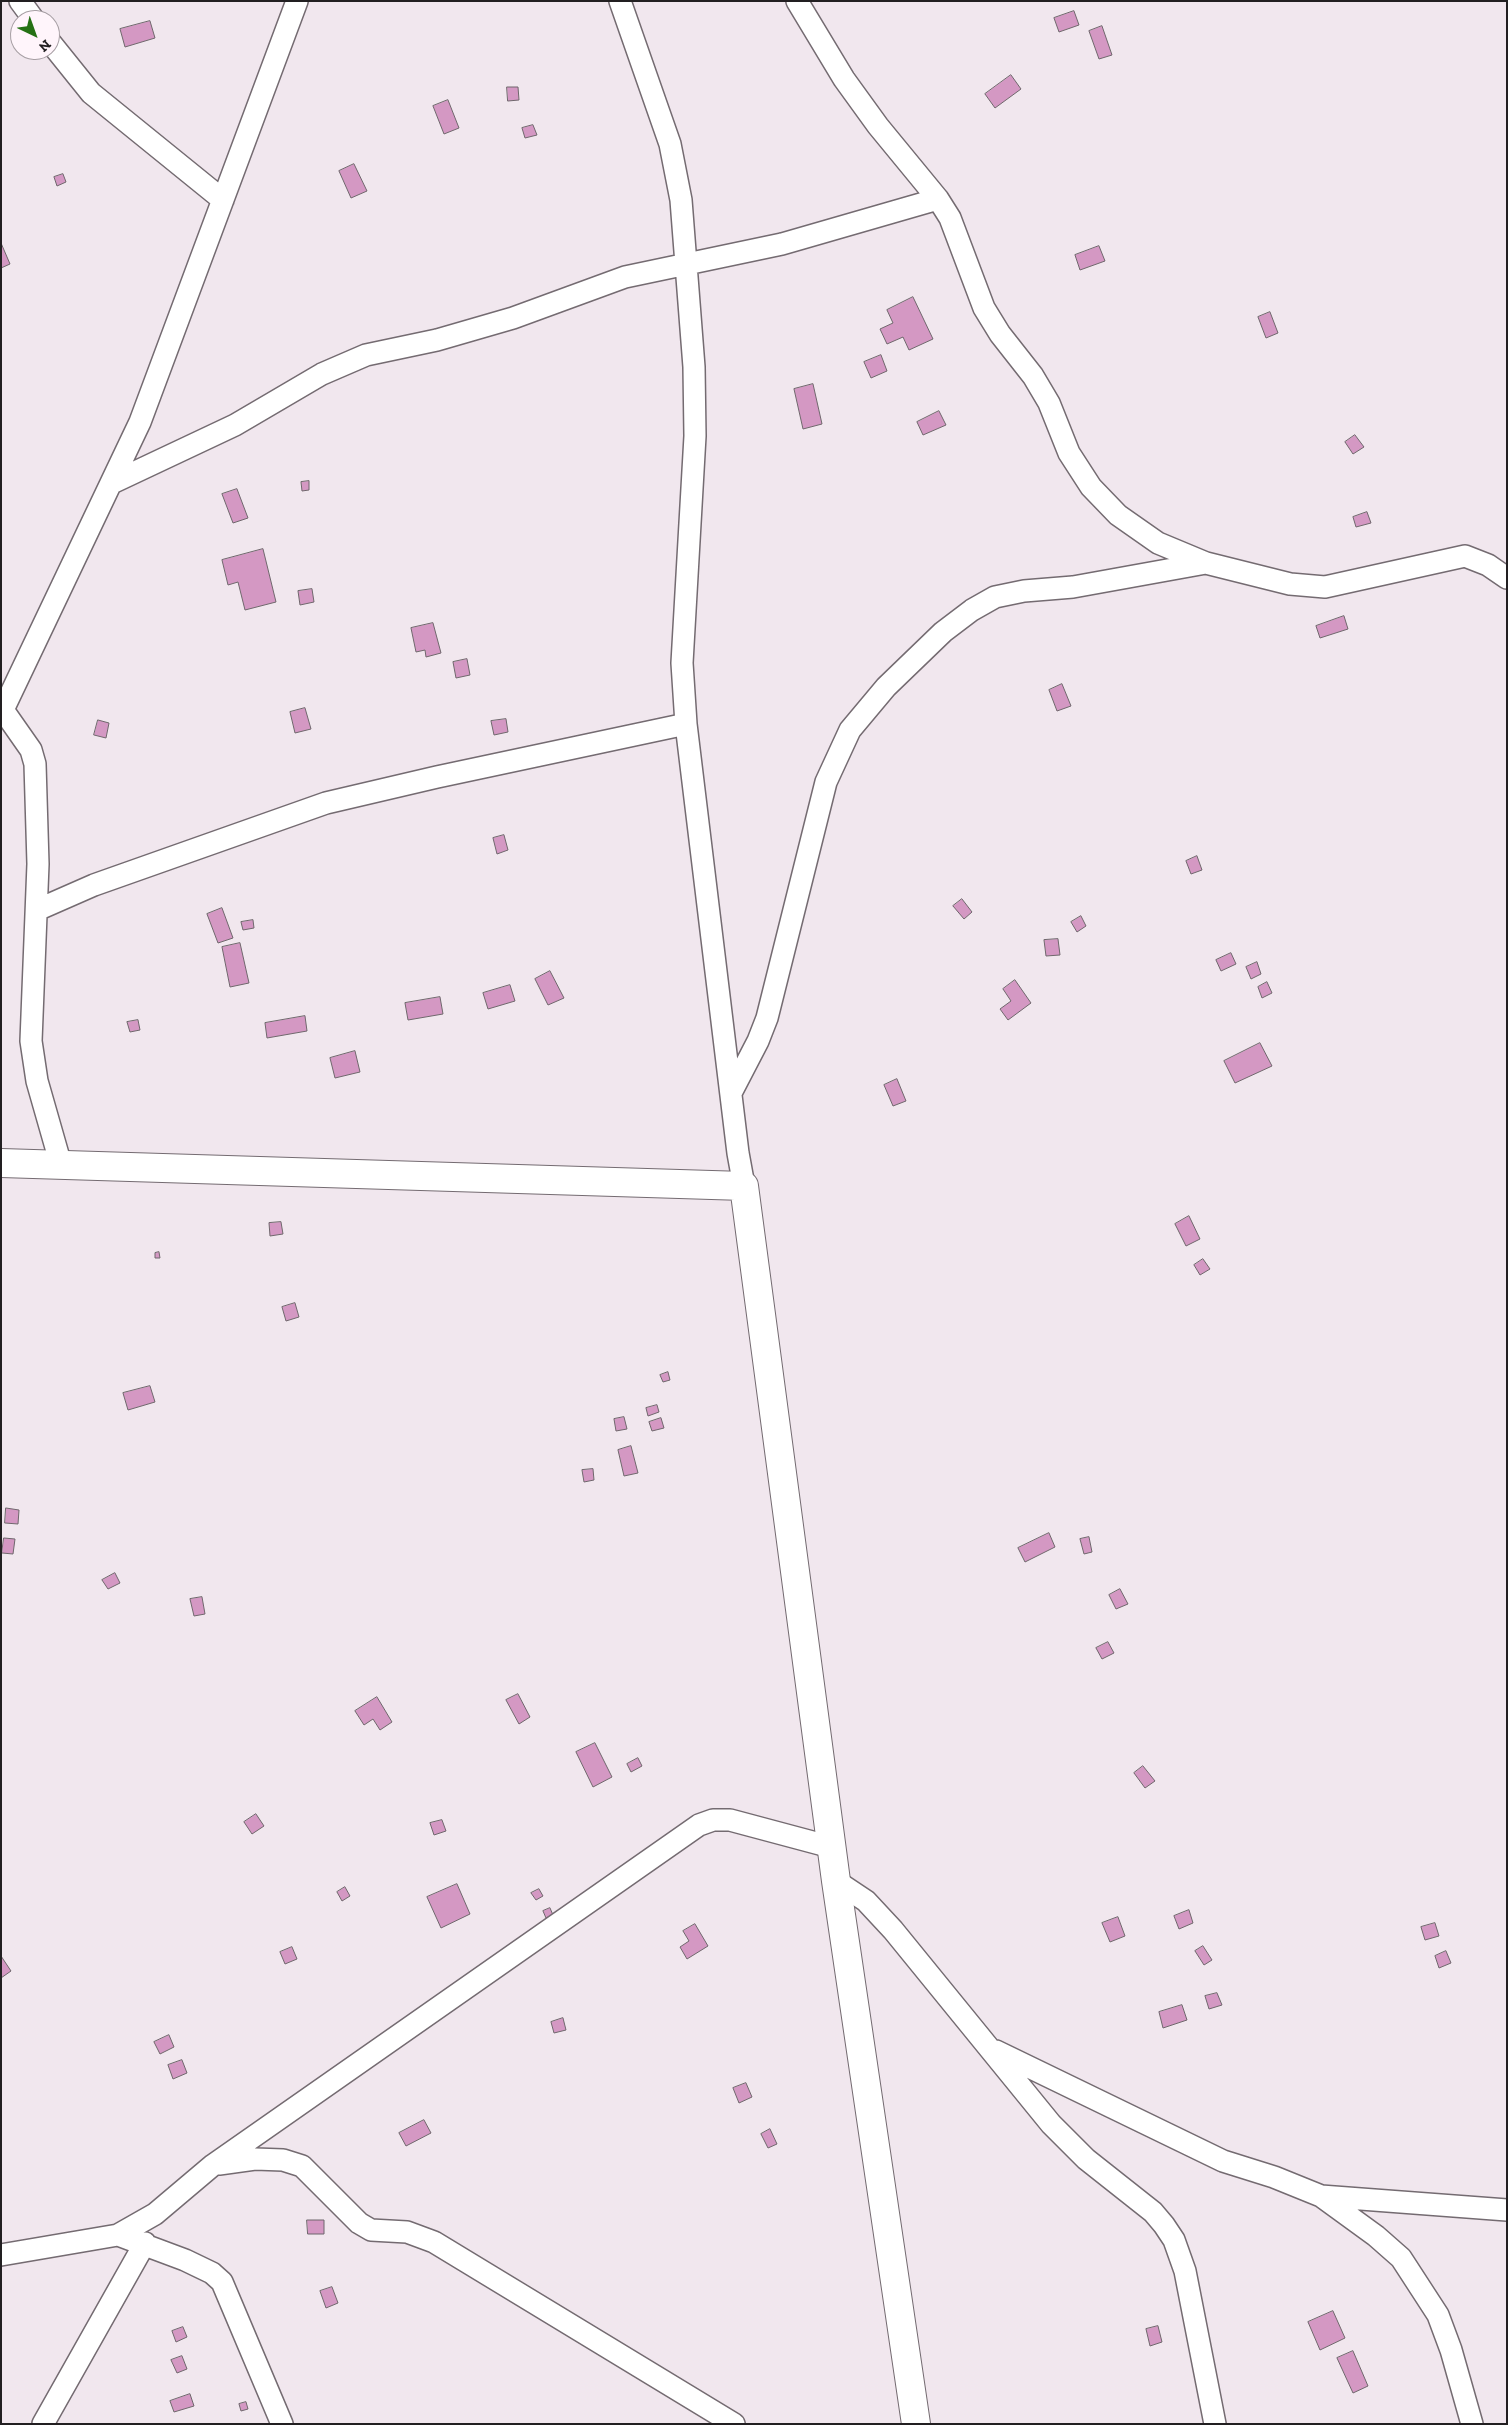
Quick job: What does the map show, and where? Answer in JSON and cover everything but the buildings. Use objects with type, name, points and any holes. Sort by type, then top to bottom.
[{"type":"street","points":[[61,1165],[37,1081],[32,1053],[31,1029],[37,910],[35,764],[31,750],[2,712],[140,422],[297,1]]},
{"type":"street","points":[[620,1],[670,144],[681,200],[694,367],[695,436],[682,663],[686,724],[731,1092],[831,1847],[916,2424]]},
{"type":"street","points":[[797,1],[844,79],[878,126],[938,199],[957,232],[984,308],[1000,334],[1033,376],[1049,403],[1069,453],[1091,487],[1118,515],[1158,543],[1206,563],[1290,584],[1324,587],[1464,556],[1488,564],[1507,578]]},
{"type":"street","points":[[60,54],[91,92],[223,200]]},
{"type":"street","points":[[112,483],[235,425],[322,374],[366,355],[437,340],[513,318],[625,277],[685,266],[782,244],[938,199]]},
{"type":"street","points":[[731,1092],[758,1041],[767,1018],[826,782],[850,730],[886,687],[943,632],[972,610],[995,597],[1024,591],[1073,587],[1206,563]]},
{"type":"street","points":[[37,910],[94,885],[326,803],[437,777],[686,724]]},
{"type":"street","points":[[1,1163],[744,1186]]},
{"type":"street","points":[[1,2254],[118,2235],[155,2214],[214,2165],[699,1825],[713,1820],[730,1820],[831,1847]]},
{"type":"street","points":[[836,1881],[866,1901],[893,1930],[1051,2124],[1086,2159],[1153,2212],[1174,2240],[1185,2271],[1191,2296],[1214,2424]]},
{"type":"street","points":[[990,2048],[1223,2161],[1274,2177],[1321,2196],[1376,2236],[1401,2258],[1438,2315],[1451,2350],[1472,2424]]},
{"type":"street","points":[[214,2165],[255,2159],[283,2160],[302,2166],[359,2223],[371,2230],[407,2232],[434,2242],[734,2424]]},
{"type":"street","points":[[1321,2196],[1507,2210]]},
{"type":"street","points":[[118,2235],[145,2243],[194,2264],[212,2273],[222,2282],[282,2424]]},
{"type":"street","points":[[43,2424],[145,2243]]}]
